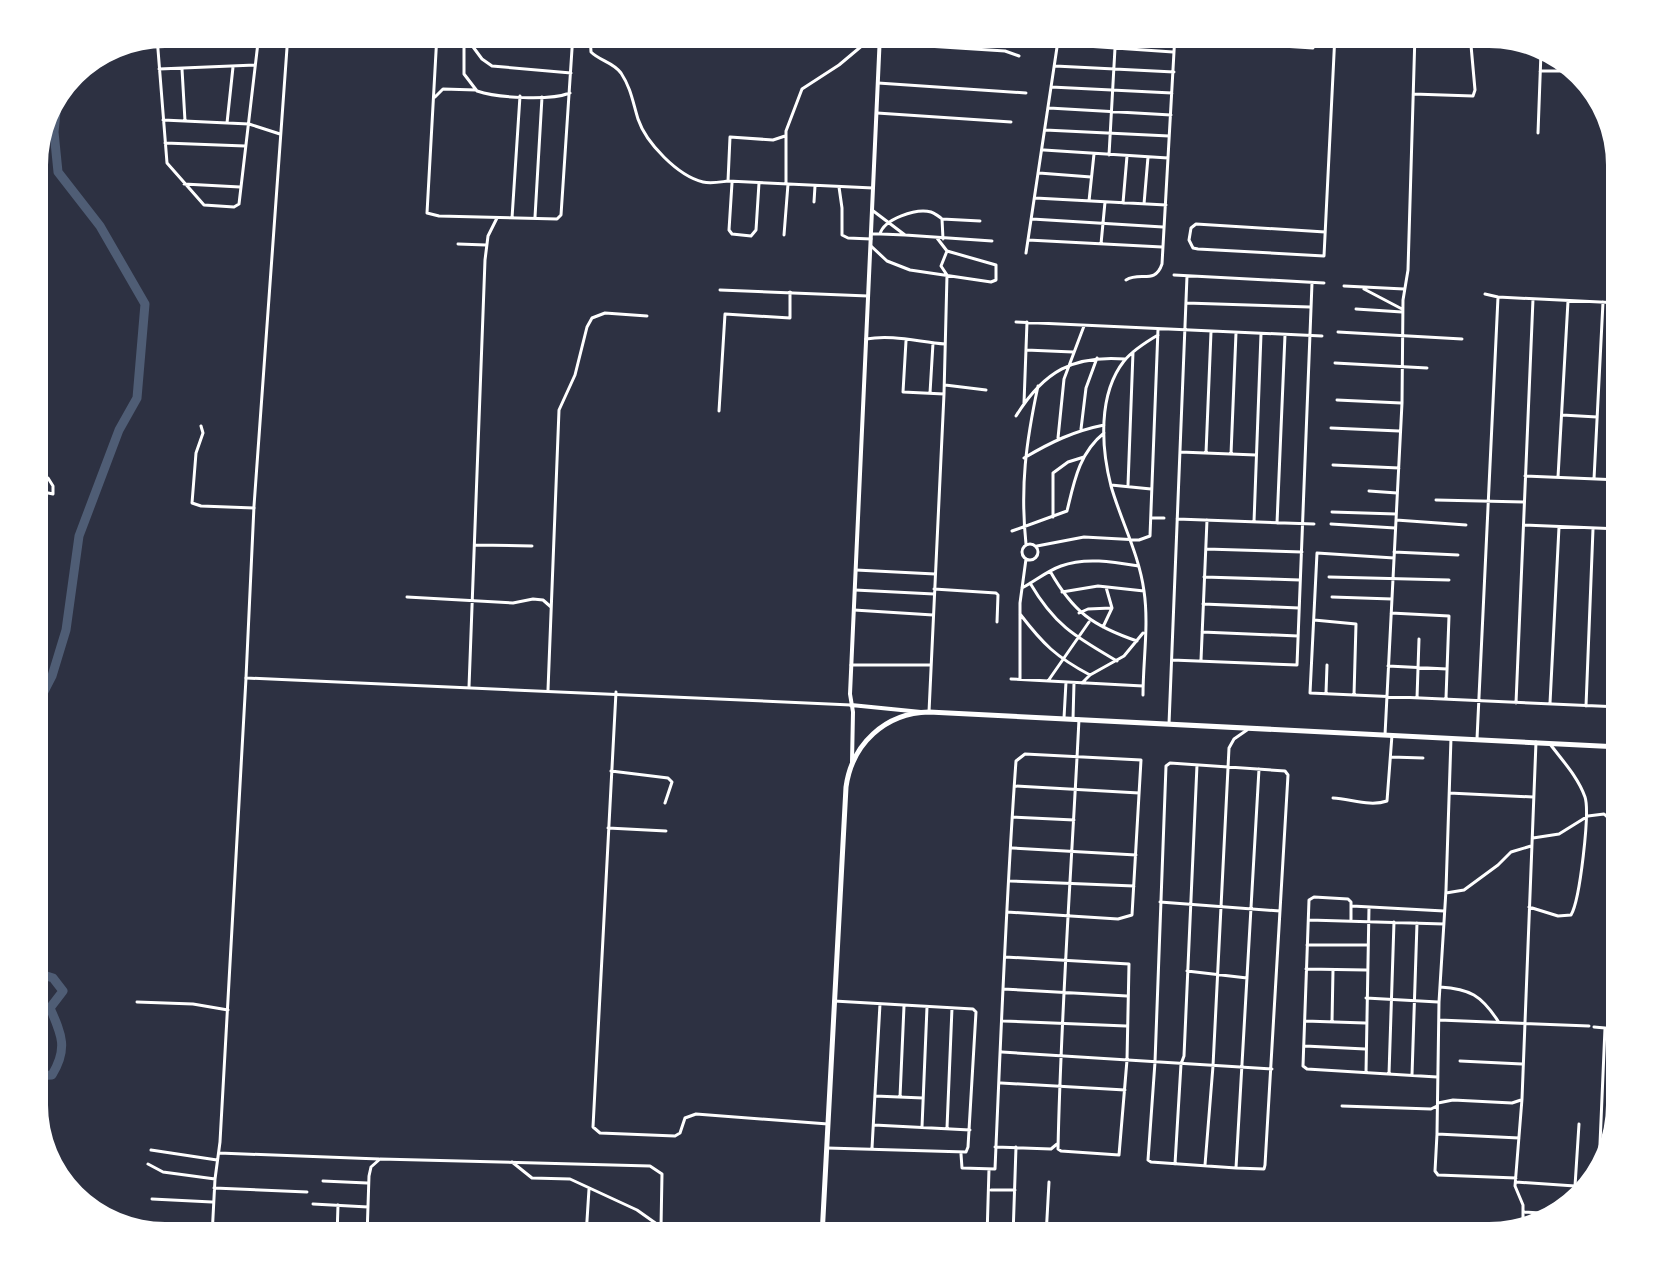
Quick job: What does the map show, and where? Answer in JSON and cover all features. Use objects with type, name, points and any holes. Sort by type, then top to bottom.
[{"type":"highway","points":[[823,1222],[846,787],[852,762],[864,743],[882,726],[907,715],[926,712],[1606,746]]},
{"type":"main road","points":[[852,762],[851,665],[880,48]]},
{"type":"main road","points":[[851,705],[926,712]]},
{"type":"street","points":[[158,49],[167,163],[204,205],[234,207],[239,204],[258,48]]},
{"type":"street","points":[[212,1222],[228,1010],[254,508],[287,48]]},
{"type":"street","points":[[436,48],[427,213],[439,216],[557,219],[561,215],[572,48]]},
{"type":"street","points":[[464,48],[464,74],[483,94],[557,97],[570,93]]},
{"type":"street","points":[[474,48],[492,66],[571,73]]},
{"type":"street","points":[[591,48],[591,52],[613,65],[622,75],[634,97],[639,122],[663,153],[689,177],[706,183],[873,188]]},
{"type":"street","points":[[784,235],[786,135],[802,89],[860,48]]},
{"type":"street","points":[[958,48],[1005,51],[1019,56]]},
{"type":"street","points":[[1026,253],[1057,48]]},
{"type":"street","points":[[1109,155],[1115,48],[1175,52]]},
{"type":"street","points":[[1126,280],[1134,276],[1151,278],[1158,273],[1162,264],[1175,48]]},
{"type":"street","points":[[1325,232],[1196,224],[1191,228],[1189,240],[1193,248],[1198,249],[1324,256],[1334,48]]},
{"type":"street","points":[[1333,798],[1357,800],[1370,805],[1387,801],[1391,757],[1388,666],[1401,431],[1402,310],[1408,270],[1415,48]]},
{"type":"street","points":[[1413,94],[1473,96],[1471,48]]},
{"type":"street","points":[[1538,133],[1541,60]]},
{"type":"street","points":[[227,123],[233,65]]},
{"type":"street","points":[[159,69],[256,65]]},
{"type":"street","points":[[1055,66],[1174,72]]},
{"type":"street","points":[[182,68],[185,121]]},
{"type":"street","points":[[1540,71],[1558,71]]},
{"type":"street","points":[[878,83],[1026,93]]},
{"type":"street","points":[[1051,87],[1173,93]]},
{"type":"street","points":[[433,100],[443,89],[476,90]]},
{"type":"street","points":[[512,218],[520,96]]},
{"type":"street","points":[[535,218],[542,97]]},
{"type":"street","points":[[1049,108],[1171,115]]},
{"type":"street","points":[[877,113],[1011,122]]},
{"type":"street","points":[[163,120],[249,124],[280,134]]},
{"type":"street","points":[[1045,130],[1170,136]]},
{"type":"street","points":[[759,183],[756,230],[751,236],[732,234],[729,230],[730,137],[773,140],[786,135]]},
{"type":"street","points":[[165,143],[246,146]]},
{"type":"street","points":[[1043,150],[1168,158]]},
{"type":"street","points":[[1089,201],[1094,154]]},
{"type":"street","points":[[1123,203],[1127,156]]},
{"type":"street","points":[[1144,204],[1148,157]]},
{"type":"street","points":[[1039,173],[1091,177]]},
{"type":"street","points":[[184,184],[241,187]]},
{"type":"street","points":[[814,202],[815,186]]},
{"type":"street","points":[[839,187],[842,235],[848,238],[880,234],[992,241]]},
{"type":"street","points":[[1035,198],[1166,205]]},
{"type":"street","points":[[1101,244],[1105,202]]},
{"type":"street","points":[[872,210],[905,235]]},
{"type":"street","points":[[880,234],[882,227],[889,222],[920,212],[932,212],[942,219],[980,221]]},
{"type":"street","points":[[469,687],[486,245],[497,218]]},
{"type":"street","points":[[871,246],[895,264],[910,270],[991,282],[996,280],[996,265],[947,251],[940,238],[942,219]]},
{"type":"street","points":[[1032,219],[1163,227]]},
{"type":"street","points":[[1028,240],[1162,247]]},
{"type":"street","points":[[458,244],[486,245]]},
{"type":"street","points":[[926,712],[945,385],[947,275],[942,268],[942,259],[947,251]]},
{"type":"street","points":[[935,274],[942,268]]},
{"type":"street","points":[[1174,275],[1324,283]]},
{"type":"street","points":[[1169,724],[1187,276]]},
{"type":"street","points":[[1172,660],[1297,665],[1312,283]]},
{"type":"street","points":[[1344,286],[1405,289]]},
{"type":"street","points":[[1360,287],[1402,310]]},
{"type":"street","points":[[720,290],[868,296]]},
{"type":"street","points":[[719,411],[725,314],[790,318],[790,292]]},
{"type":"street","points":[[1485,294],[1606,302]]},
{"type":"street","points":[[1477,739],[1498,297]]},
{"type":"street","points":[[1516,703],[1533,299]]},
{"type":"street","points":[[1558,477],[1568,301]]},
{"type":"street","points":[[1594,479],[1603,302]]},
{"type":"street","points":[[1186,303],[1311,308]]},
{"type":"street","points":[[1356,309],[1402,310]]},
{"type":"street","points":[[548,690],[559,410],[575,375],[592,318],[605,313],[647,316]]},
{"type":"street","points":[[1016,322],[1322,336]]},
{"type":"street","points":[[1024,403],[1027,322]]},
{"type":"street","points":[[1058,438],[1061,398],[1068,365],[1085,325]]},
{"type":"street","points":[[1026,544],[1037,546],[1084,537],[1149,538],[1158,329]]},
{"type":"street","points":[[1206,453],[1211,332]]},
{"type":"street","points":[[1338,332],[1462,339]]},
{"type":"street","points":[[1231,454],[1236,333]]},
{"type":"street","points":[[1254,522],[1261,334]]},
{"type":"street","points":[[1143,695],[1144,591],[1111,485],[1104,425],[1111,388],[1126,359],[1158,335]]},
{"type":"street","points":[[1277,523],[1285,335]]},
{"type":"street","points":[[866,339],[886,336],[945,344]]},
{"type":"street","points":[[906,341],[903,392],[944,394]]},
{"type":"street","points":[[930,393],[933,343]]},
{"type":"street","points":[[1026,350],[1073,352]]},
{"type":"street","points":[[1128,485],[1133,352]]},
{"type":"street","points":[[1016,416],[1038,386],[1068,365],[1097,358],[1126,359]]},
{"type":"street","points":[[1081,429],[1086,388],[1097,358]]},
{"type":"street","points":[[1335,363],[1427,368]]},
{"type":"street","points":[[945,385],[986,390]]},
{"type":"street","points":[[1020,679],[1020,614],[1026,559],[1022,551],[1026,544],[1024,458],[1038,386]]},
{"type":"street","points":[[1337,400],[1402,403]]},
{"type":"street","points":[[1562,415],[1597,417]]},
{"type":"street","points":[[1024,458],[1058,438],[1081,429],[1104,425]]},
{"type":"street","points":[[201,426],[203,433],[197,449],[192,503],[254,508]]},
{"type":"street","points":[[1331,428],[1401,431]]},
{"type":"street","points":[[1012,531],[1067,511],[1073,481],[1084,457],[1095,440],[1104,433]]},
{"type":"street","points":[[1180,452],[1256,455]]},
{"type":"street","points":[[1053,517],[1053,473],[1068,462],[1084,457]]},
{"type":"street","points":[[1333,465],[1399,468]]},
{"type":"street","points":[[1525,476],[1606,479]]},
{"type":"street","points":[[48,478],[53,494],[48,493]]},
{"type":"street","points":[[1111,485],[1152,489]]},
{"type":"street","points":[[1369,491],[1397,493]]},
{"type":"street","points":[[1436,500],[1524,502]]},
{"type":"street","points":[[1332,512],[1396,514]]},
{"type":"street","points":[[1151,518],[1164,518]]},
{"type":"street","points":[[1177,519],[1314,524]]},
{"type":"street","points":[[1201,661],[1207,520]]},
{"type":"street","points":[[1396,520],[1466,525]]},
{"type":"street","points":[[1331,524],[1395,528]]},
{"type":"street","points":[[1524,525],[1606,529]]},
{"type":"street","points":[[1550,704],[1559,527]]},
{"type":"street","points":[[1586,706],[1593,529]]},
{"type":"street","points":[[475,545],[532,546]]},
{"type":"street","points":[[1026,559],[1034,560],[1038,556],[1037,546]]},
{"type":"street","points":[[1206,549],[1302,552]]},
{"type":"street","points":[[1458,555],[1317,553],[1310,693],[1606,706]]},
{"type":"street","points":[[1022,588],[1060,566],[1082,562],[1138,566]]},
{"type":"street","points":[[856,570],[935,574]]},
{"type":"street","points":[[1050,571],[1079,613],[1090,621],[1137,641]]},
{"type":"street","points":[[1204,577],[1300,580]]},
{"type":"street","points":[[1329,577],[1449,580]]},
{"type":"street","points":[[1030,583],[1055,620],[1077,639],[1117,661]]},
{"type":"street","points":[[1062,592],[1106,587],[1144,591]]},
{"type":"street","points":[[1103,627],[1112,608],[1106,587]]},
{"type":"street","points":[[855,590],[996,593],[997,622]]},
{"type":"street","points":[[407,597],[513,603],[533,599],[543,600],[551,607]]},
{"type":"street","points":[[1332,597],[1392,599]]},
{"type":"street","points":[[1203,604],[1299,608]]},
{"type":"street","points":[[1079,613],[1094,608],[1112,608]]},
{"type":"street","points":[[854,610],[933,615]]},
{"type":"street","points":[[1391,613],[1449,616],[1446,700]]},
{"type":"street","points":[[1020,614],[1061,660],[1090,675]]},
{"type":"street","points":[[1314,620],[1356,624],[1354,695]]},
{"type":"street","points":[[1048,681],[1090,621]]},
{"type":"street","points":[[1082,683],[1090,675],[1117,661],[1145,631]]},
{"type":"street","points":[[1202,632],[1298,636]]},
{"type":"street","points":[[1417,698],[1419,639]]},
{"type":"street","points":[[851,665],[931,665]]},
{"type":"street","points":[[1326,694],[1327,665]]},
{"type":"street","points":[[1388,666],[1447,669]]},
{"type":"street","points":[[246,678],[616,692],[851,705]]},
{"type":"street","points":[[1011,679],[1143,686]]},
{"type":"street","points":[[1064,718],[1066,682]]},
{"type":"street","points":[[1005,957],[1066,960],[1129,964],[1127,1060],[1119,1155],[1058,1150],[1060,1056],[1066,960],[1070,915],[1078,757],[1074,682]]},
{"type":"street","points":[[616,692],[594,1130],[604,1134],[675,1136],[680,1133],[685,1118],[696,1114],[828,1124]]},
{"type":"street","points":[[1065,699],[1074,700]]},
{"type":"street","points":[[1205,1166],[1229,748],[1234,739],[1250,728]]},
{"type":"street","points":[[1451,738],[1435,1171],[1438,1175],[1574,1186]]},
{"type":"street","points":[[1524,1216],[1515,1188],[1522,1099],[1536,742]]},
{"type":"street","points":[[1529,907],[1568,916],[1573,912],[1581,875],[1588,816],[1583,791],[1549,743]]},
{"type":"street","points":[[961,1154],[962,1168],[995,1169],[1008,881],[1016,761],[1022,755],[1141,760],[1132,915],[1128,918],[1007,912]]},
{"type":"street","points":[[1391,757],[1423,758]]},
{"type":"street","points":[[1170,763],[1197,765],[1285,771],[1288,775],[1265,1168],[1148,1160],[1155,1062],[1166,766],[1170,763]]},
{"type":"street","points":[[1175,1164],[1184,1056],[1197,765]]},
{"type":"street","points":[[1236,1168],[1259,769]]},
{"type":"street","points":[[611,771],[668,778],[672,782],[665,803]]},
{"type":"street","points":[[1014,786],[1139,793]]},
{"type":"street","points":[[1449,793],[1534,797]]},
{"type":"street","points":[[1533,838],[1565,832],[1588,816],[1606,816]]},
{"type":"street","points":[[1012,817],[1074,820]]},
{"type":"street","points":[[608,828],[666,831]]},
{"type":"street","points":[[1446,893],[1464,890],[1511,852],[1532,846]]},
{"type":"street","points":[[1010,848],[1136,855]]},
{"type":"street","points":[[1008,881],[1134,886]]},
{"type":"street","points":[[1351,919],[1352,906],[1348,899],[1312,898],[1307,945],[1303,1066],[1307,1069],[1437,1077]]},
{"type":"street","points":[[1160,902],[1280,911]]},
{"type":"street","points":[[1352,906],[1445,911]]},
{"type":"street","points":[[1366,1073],[1369,907]]},
{"type":"street","points":[[1309,920],[1444,924]]},
{"type":"street","points":[[1389,1075],[1394,922]]},
{"type":"street","points":[[1412,1076],[1417,923]]},
{"type":"street","points":[[1307,945],[1368,945]]},
{"type":"street","points":[[1306,969],[1367,970]]},
{"type":"street","points":[[1332,1022],[1333,970]]},
{"type":"street","points":[[1187,971],[1248,978]]},
{"type":"street","points":[[1440,987],[1463,988],[1473,993],[1498,1021]]},
{"type":"street","points":[[1003,989],[1127,996]]},
{"type":"street","points":[[1366,998],[1439,1002]]},
{"type":"street","points":[[827,1148],[966,1152],[970,1130],[976,1012],[973,1009],[833,1001]]},
{"type":"street","points":[[137,1002],[193,1004],[228,1010]]},
{"type":"street","points":[[872,1150],[880,1004]]},
{"type":"street","points":[[900,1097],[904,1006]]},
{"type":"street","points":[[922,1127],[927,1007]]},
{"type":"street","points":[[947,1128],[952,1008]]},
{"type":"street","points":[[1439,1020],[1605,1028],[1600,1142]]},
{"type":"street","points":[[1003,1021],[1126,1026]]},
{"type":"street","points":[[1305,1021],[1367,1023]]},
{"type":"street","points":[[1305,1046],[1366,1049]]},
{"type":"street","points":[[1002,1052],[1272,1069]]},
{"type":"street","points":[[1460,1061],[1522,1064]]},
{"type":"street","points":[[1000,1083],[1125,1090]]},
{"type":"street","points":[[875,1096],[923,1098]]},
{"type":"street","points":[[1342,1106],[1432,1109],[1446,1100],[1508,1103],[1522,1099]]},
{"type":"street","points":[[1575,1184],[1579,1124]]},
{"type":"street","points":[[874,1125],[970,1130]]},
{"type":"street","points":[[1437,1134],[1519,1138]]},
{"type":"street","points":[[995,1147],[1051,1149],[1058,1143]]},
{"type":"street","points":[[1014,1222],[1016,1147]]},
{"type":"street","points":[[151,1150],[217,1160]]},
{"type":"street","points":[[219,1153],[654,1168],[662,1174],[661,1222]]},
{"type":"street","points":[[366,1158],[371,1167]]},
{"type":"street","points":[[367,1222],[371,1167],[380,1159]]},
{"type":"street","points":[[512,1162],[532,1178],[570,1179],[637,1210],[654,1222]]},
{"type":"street","points":[[148,1164],[163,1172],[215,1179]]},
{"type":"street","points":[[988,1222],[989,1169]]},
{"type":"street","points":[[323,1181],[368,1183]]},
{"type":"street","points":[[1047,1222],[1049,1182]]},
{"type":"street","points":[[214,1188],[307,1192]]},
{"type":"street","points":[[587,1222],[589,1189]]},
{"type":"street","points":[[990,1190],[1015,1190]]},
{"type":"street","points":[[152,1199],[212,1202]]},
{"type":"street","points":[[313,1204],[368,1207]]},
{"type":"street","points":[[337,1222],[338,1205]]},
{"type":"street","points":[[1524,1212],[1533,1213]]},
{"type":"waterway","points":[[48,684],[66,630],[79,536],[119,430],[137,398],[145,304],[100,226],[58,172],[54,128]]},
{"type":"waterway","points":[[48,976],[63,991],[50,1008],[62,1049],[57,1066],[52,1075],[48,1075]]}]
